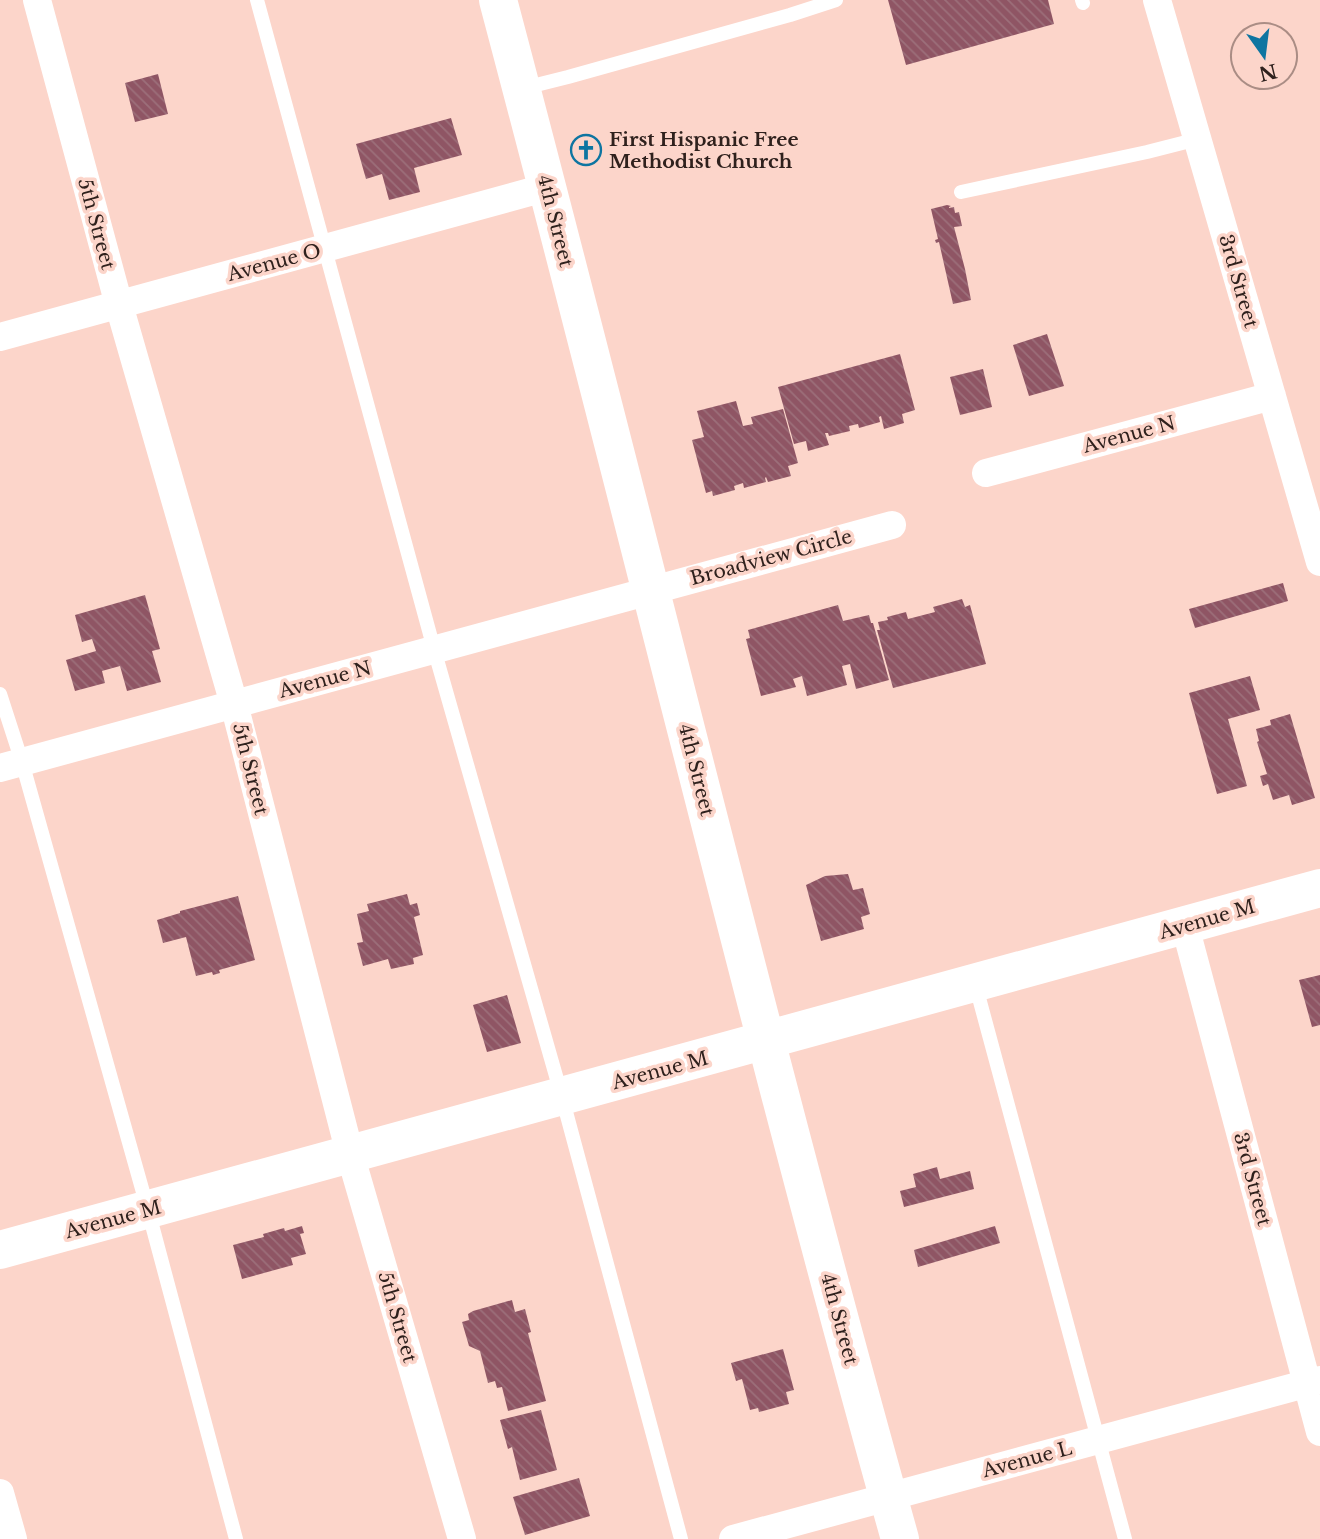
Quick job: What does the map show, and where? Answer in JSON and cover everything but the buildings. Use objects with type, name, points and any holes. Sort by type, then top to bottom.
[{"type":"street","name":"5th Street","points":[[37,0],[119,305],[234,704],[350,1154],[462,1539]]},
{"type":"street","name":"4th Street","points":[[498,0],[765,1041],[900,1539]]},
{"type":"street","name":"3rd Street","points":[[1157,0],[1320,562]]},
{"type":"street","name":"Avenue O","points":[[0,337],[548,187]]},
{"type":"street","name":"Avenue N","points":[[985,473],[1272,396]]},
{"type":"street","name":"Broadview Circle","points":[[651,590],[892,525]]},
{"type":"street","name":"Avenue N","points":[[11,765],[651,590]]},
{"type":"street","name":"Avenue M","points":[[0,1250],[1320,888]]},
{"type":"street","name":"3rd Street","points":[[1185,926],[1313,1382],[1320,1432]]},
{"type":"street","name":"Avenue L","points":[[733,1539],[1313,1382]]},
{"type":"street","points":[[0,1493],[13,1539]]},
{"type":"lane","points":[[257,0],[434,649],[562,1097],[681,1539]]},
{"type":"lane","points":[[521,88],[777,19],[836,0]]},
{"type":"lane","points":[[961,192],[1198,139]]},
{"type":"lane","points":[[0,694],[11,765],[148,1210],[236,1539]]},
{"type":"lane","points":[[975,983],[1125,1539]]},
{"type":"place","name":"First Hispanic Free Methodist Church","points":[[586,150]]}]
